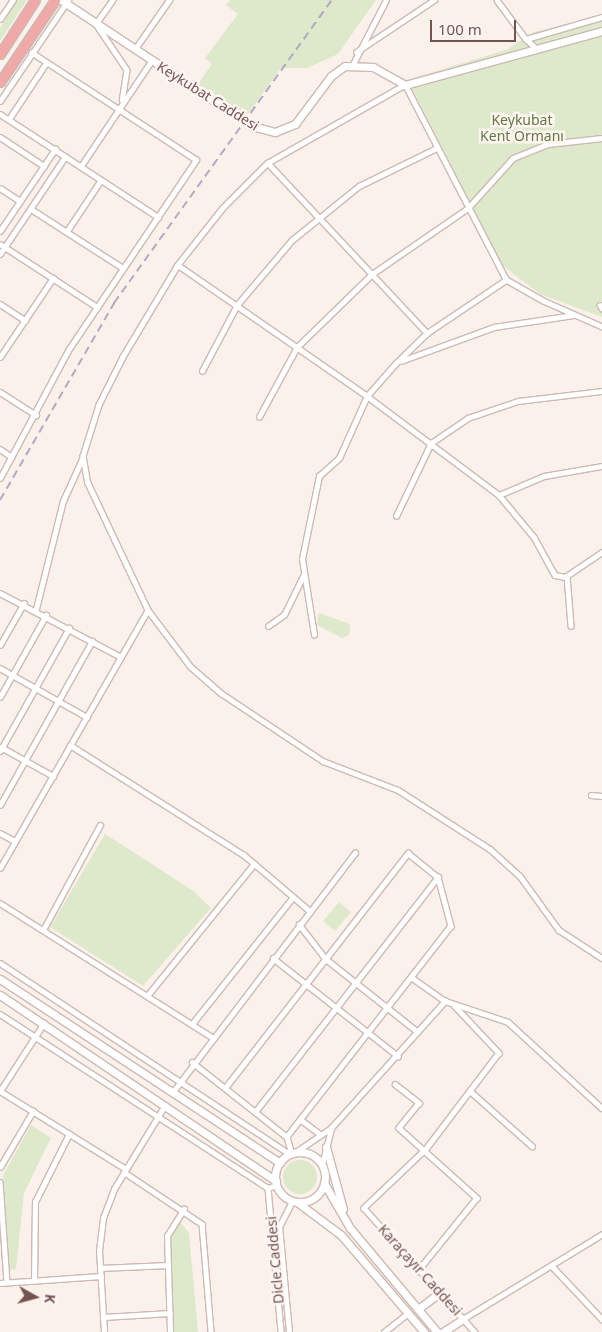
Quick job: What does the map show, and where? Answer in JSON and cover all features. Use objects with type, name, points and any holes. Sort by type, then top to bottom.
[{"type":"highway","points":[[0,54],[35,0]]},
{"type":"highway","points":[[0,82],[55,0]]},
{"type":"street","points":[[0,20],[13,0]]},
{"type":"street","points":[[112,0],[96,24],[127,70],[128,86],[118,110]]},
{"type":"street","points":[[135,49],[169,0]]},
{"type":"street","points":[[386,0],[356,52],[353,64],[373,67],[405,85],[506,280],[530,295],[602,327]]},
{"type":"street","points":[[356,52],[434,0]]},
{"type":"street","points":[[497,0],[526,39],[535,47]]},
{"type":"street","points":[[0,101],[65,1]]},
{"type":"street","name":"Keykubat Caddesi","points":[[65,1],[96,24],[252,126],[275,132],[292,127],[334,72],[353,64]]},
{"type":"street","points":[[526,39],[602,17]]},
{"type":"street","points":[[36,609],[63,501],[83,456],[106,389],[178,265],[223,208],[268,163],[405,85],[535,47],[602,31]]},
{"type":"street","points":[[0,478],[36,415],[69,349],[196,160],[32,54]]},
{"type":"street","points":[[81,166],[152,60]]},
{"type":"street","points":[[8,119],[46,63]]},
{"type":"street","points":[[0,114],[158,217]]},
{"type":"street","points":[[0,137],[44,166]]},
{"type":"street","points":[[259,417],[297,348],[372,274],[468,208],[521,152],[548,144],[602,138]]},
{"type":"street","points":[[202,371],[237,305],[274,258],[317,217],[374,177],[437,148]]},
{"type":"street","points":[[0,231],[55,149]]},
{"type":"street","points":[[0,254],[2,246],[31,209],[65,157]]},
{"type":"street","points":[[268,163],[427,333]]},
{"type":"street","points":[[67,232],[101,180]]},
{"type":"street","points":[[0,188],[20,201]]},
{"type":"street","points":[[31,209],[123,268]]},
{"type":"street","points":[[2,246],[97,307]]},
{"type":"street","points":[[178,265],[367,396],[499,495],[534,537],[550,570],[567,576]]},
{"type":"street","points":[[0,357],[53,278]]},
{"type":"street","points":[[314,635],[304,574],[303,554],[316,482],[339,458],[367,396],[396,363],[427,333],[506,280]]},
{"type":"street","points":[[0,304],[25,320]]},
{"type":"street","points":[[396,363],[494,328],[577,315]]},
{"type":"street","points":[[396,516],[432,443],[468,418],[518,401],[602,391]]},
{"type":"street","points":[[0,392],[36,415]]},
{"type":"street","points":[[0,449],[12,457]]},
{"type":"street","points":[[83,456],[88,483],[148,610],[174,649],[221,693],[323,761],[398,790],[490,848],[528,885],[559,930],[602,958]]},
{"type":"street","points":[[499,495],[556,473],[602,466]]},
{"type":"street","points":[[567,576],[602,552]]},
{"type":"street","points":[[268,626],[276,624],[288,610],[304,574]]},
{"type":"street","points":[[567,576],[571,626]]},
{"type":"street","points":[[0,593],[24,602],[121,657]]},
{"type":"street","points":[[0,646],[24,602]]},
{"type":"street","points":[[0,868],[148,610]]},
{"type":"street","points":[[0,698],[46,615]]},
{"type":"street","points":[[53,776],[1,748],[69,628]]},
{"type":"street","points":[[0,805],[92,640]]},
{"type":"street","points":[[0,668],[86,717]]},
{"type":"street","points":[[70,745],[254,864],[310,911]]},
{"type":"street","points":[[591,795],[602,796]]},
{"type":"street","points":[[43,930],[100,825]]},
{"type":"street","points":[[0,833],[15,841]]},
{"type":"street","points":[[172,1093],[192,1062],[355,853]]},
{"type":"street","points":[[225,1088],[408,854],[438,877],[451,926],[286,1136]]},
{"type":"street","points":[[147,996],[254,864]]},
{"type":"street","points":[[255,1112],[438,877]]},
{"type":"street","points":[[192,1024],[293,897]]},
{"type":"street","points":[[0,903],[212,1037]]},
{"type":"street","points":[[299,924],[326,959],[418,1032]]},
{"type":"street","points":[[273,958],[398,1056]]},
{"type":"street","points":[[0,963],[181,1078],[292,1154],[308,1154],[322,1165]]},
{"type":"street","points":[[411,977],[445,1001],[495,1016],[514,1026],[602,1108]]},
{"type":"street","points":[[0,979],[280,1163]]},
{"type":"street","points":[[0,995],[166,1104],[276,1183],[295,1201],[340,1235],[424,1332]]},
{"type":"street","points":[[0,1014],[268,1188],[276,1183],[280,1163],[331,1128],[398,1056],[445,1001]]},
{"type":"street","points":[[426,1149],[499,1053],[454,1005]]},
{"type":"street","points":[[44,1023],[0,1091],[199,1219],[205,1230],[210,1332]]},
{"type":"street","points":[[192,1062],[286,1136],[292,1154]]},
{"type":"street","points":[[395,1084],[419,1103],[399,1128],[426,1149],[477,1198],[418,1271]]},
{"type":"street","points":[[470,1091],[532,1146]]},
{"type":"street","points":[[104,1332],[100,1268],[103,1218],[125,1171],[166,1104]]},
{"type":"street","points":[[0,1167],[33,1111]]},
{"type":"street","points":[[300,1119],[320,1134]]},
{"type":"street","points":[[331,1128],[322,1165],[324,1183],[350,1228],[437,1332]]},
{"type":"street","points":[[34,1281],[31,1237],[35,1202],[69,1134]]},
{"type":"street","points":[[326,1147],[350,1228]]},
{"type":"street","name":"Karaçayır Caddesi","points":[[426,1149],[364,1208],[418,1271],[475,1332]]},
{"type":"street","points":[[0,1182],[7,1282]]},
{"type":"street","points":[[295,1201],[314,1198],[324,1183]]},
{"type":"street","name":"Dicle Caddesi","points":[[268,1188],[281,1332]]},
{"type":"street","name":"Dicle Caddesi","points":[[289,1332],[279,1228],[295,1201]]},
{"type":"street","points":[[170,1332],[167,1236],[184,1209]]},
{"type":"street","points":[[443,1332],[602,1234]]},
{"type":"street","points":[[100,1268],[168,1265]]},
{"type":"street","points":[[552,1266],[602,1320]]},
{"type":"street","points":[[0,1283],[101,1276]]},
{"type":"street","points":[[418,1309],[439,1293]]},
{"type":"street","points":[[103,1317],[170,1313]]},
{"type":"street","points":[[384,1332],[408,1313]]},
{"type":"green space","points":[[17,0],[27,0],[0,41],[0,28]]},
{"type":"green space","points":[[230,0],[376,0],[338,54],[307,68],[281,68],[247,115],[198,84],[212,64],[205,58],[238,14],[226,5]]},
{"type":"green space","name":"Keykubat Kent Ormanı","points":[[602,17],[602,317],[540,294],[503,266],[412,89],[413,78],[506,50],[534,32]]},
{"type":"green space","points":[[319,613],[350,624],[349,635],[342,638],[317,625]]},
{"type":"green space","points":[[105,834],[192,890],[211,908],[143,986],[50,927]]},
{"type":"green space","points":[[339,902],[351,912],[335,931],[323,921]]},
{"type":"green space","points":[[31,1125],[51,1138],[24,1193],[16,1269],[10,1270],[3,1175]]},
{"type":"green space","points":[[300,1160],[307,1161],[312,1165],[316,1170],[316,1184],[312,1189],[307,1193],[300,1194],[293,1193],[288,1189],[284,1184],[283,1177],[284,1170],[288,1165],[293,1161]]},
{"type":"green space","points":[[180,1222],[189,1233],[198,1332],[172,1332],[168,1238]]},
{"type":"railway","points":[[0,500],[114,303],[332,0]]}]
